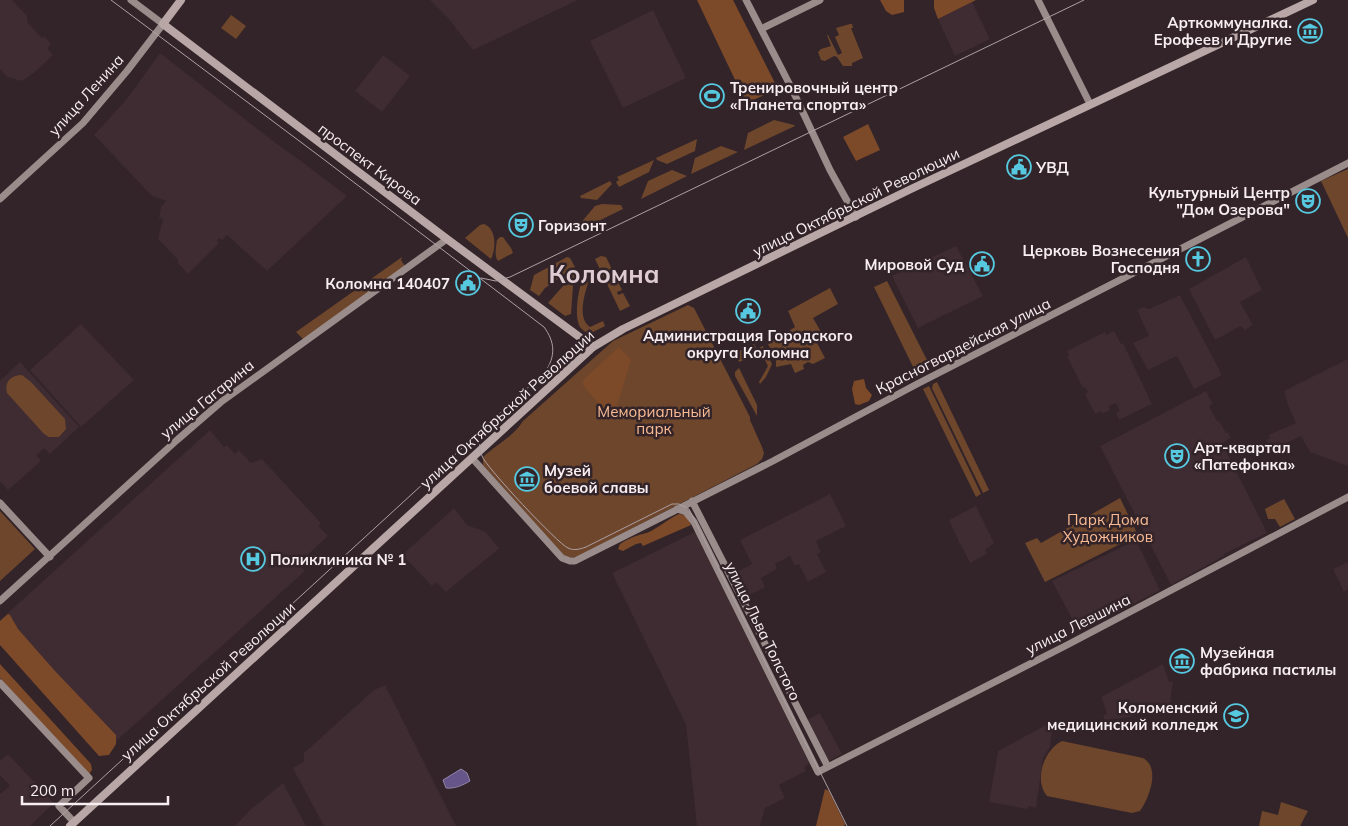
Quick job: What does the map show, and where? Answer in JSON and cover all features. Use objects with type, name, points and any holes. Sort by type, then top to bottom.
[{"type":"main road","name":"улица Ленина","points":[[163,24],[181,0]]},
{"type":"main road","name":"улица Октябрьской Революции","points":[[72,824],[593,347],[623,329],[911,190],[1313,0]]},
{"type":"main road","name":"проспект Кирова","points":[[163,24],[593,347]]},
{"type":"street","name":"проспект Кирова","points":[[131,0],[163,24]]},
{"type":"street","points":[[746,0],[792,89],[830,170],[856,217]]},
{"type":"street","points":[[761,29],[820,0]]},
{"type":"street","points":[[1038,0],[1090,104]]},
{"type":"street","name":"улица Ленина","points":[[0,199],[83,124],[116,86],[163,24]]},
{"type":"street","name":"Красногвардейская улица","points":[[472,458],[562,558],[575,561],[774,461],[917,384],[1348,163]]},
{"type":"street","name":"улица Гагарина","points":[[0,601],[237,388],[277,362],[447,239]]},
{"type":"street","name":"улица Левшина","points":[[818,772],[1069,644],[1348,496]]},
{"type":"street","name":"улица Льва Толстого","points":[[692,501],[828,766]]},
{"type":"street","points":[[0,503],[50,557]]},
{"type":"street","name":"улица Льва Толстого","points":[[677,509],[686,512],[694,522],[818,772]]},
{"type":"street","points":[[0,683],[89,778],[60,806],[72,824]]},
{"type":"shaded area","points":[[0,0],[12,0],[27,16],[28,23],[42,38],[44,36],[51,44],[47,48],[53,55],[22,81],[7,77],[0,69]]},
{"type":"shaded area","points":[[430,0],[578,0],[473,50],[448,18]]},
{"type":"shaded area","points":[[697,0],[733,0],[778,89],[746,103]]},
{"type":"shaded area","points":[[880,0],[904,0],[904,12],[892,15],[886,11]]},
{"type":"shaded area","points":[[934,0],[976,0],[938,19],[934,8]]},
{"type":"shaded area","points":[[972,2],[990,39],[955,56],[938,19]]},
{"type":"shaded area","points":[[653,10],[686,78],[623,108],[590,41]]},
{"type":"shaded area","points":[[160,53],[347,196],[267,271],[227,235],[222,240],[219,238],[217,241],[219,243],[188,274],[178,263],[178,260],[158,239],[163,219],[159,218],[161,207],[166,201],[152,196],[94,135],[126,100]]},
{"type":"shaded area","points":[[383,55],[410,76],[382,112],[355,91]]},
{"type":"shaded area","points":[[868,124],[880,150],[856,161],[843,137]]},
{"type":"shaded area","points":[[956,246],[983,296],[918,328],[892,276]]},
{"type":"shaded area","points":[[1246,257],[1262,290],[1240,302],[1253,325],[1245,330],[1241,326],[1215,340],[1189,289]]},
{"type":"shaded area","points":[[1180,295],[1222,375],[1194,389],[1177,356],[1148,370],[1133,343],[1149,336],[1137,310],[1143,307],[1149,309]]},
{"type":"shaded area","points":[[81,324],[134,380],[81,427],[30,370]]},
{"type":"shaded area","points":[[1114,331],[1121,344],[1123,343],[1152,404],[1119,420],[1116,413],[1120,411],[1116,403],[1109,406],[1110,410],[1102,414],[1101,411],[1095,414],[1085,394],[1088,392],[1085,387],[1083,388],[1067,356],[1069,355],[1067,351],[1105,332],[1106,335]]},
{"type":"shaded area","points":[[619,347],[631,360],[613,418],[610,417],[582,384],[583,380]]},
{"type":"shaded area","points":[[1348,359],[1348,466],[1310,452],[1301,436],[1281,446],[1282,450],[1274,455],[1266,440],[1270,438],[1268,435],[1296,423],[1284,391]]},
{"type":"shaded area","points":[[20,362],[79,427],[50,454],[44,448],[36,455],[41,461],[8,490],[0,481],[0,381]]},
{"type":"shaded area","points":[[864,379],[866,388],[872,395],[869,401],[859,405],[855,404],[852,389],[854,381]]},
{"type":"shaded area","points":[[1206,391],[1213,404],[1209,406],[1217,421],[1219,421],[1231,438],[1222,443],[1267,533],[1224,554],[1224,556],[1171,585],[1100,446]]},
{"type":"shaded area","points":[[210,430],[224,447],[227,445],[235,454],[239,450],[251,463],[262,459],[321,523],[318,526],[328,536],[299,564],[305,571],[113,744],[0,620]]},
{"type":"shaded area","points":[[830,494],[846,526],[816,541],[821,552],[817,554],[826,572],[808,582],[799,564],[795,566],[790,556],[775,564],[777,569],[761,578],[765,587],[747,596],[735,573],[752,564],[740,540]]},
{"type":"shaded area","points":[[976,506],[994,543],[985,550],[987,554],[970,563],[949,520]]},
{"type":"shaded area","points":[[454,508],[467,525],[486,532],[498,547],[501,547],[446,592],[436,582],[432,586],[402,555]]},
{"type":"shaded area","points":[[679,514],[687,516],[691,525],[643,546],[641,543],[623,551],[618,549],[620,544],[652,531]]},
{"type":"shaded area","points":[[697,531],[810,763],[804,767],[806,771],[779,785],[785,798],[765,808],[760,826],[697,826],[686,725],[612,573]]},
{"type":"shaded area","points":[[1136,540],[1160,590],[1083,630],[1082,628],[1078,630],[1052,581]]},
{"type":"shaded area","points":[[1348,562],[1348,589],[1344,592],[1333,569]]},
{"type":"shaded area","points":[[8,614],[18,629],[55,671],[116,735],[116,744],[109,755],[99,756],[0,645],[0,621]]},
{"type":"shaded area","points":[[0,664],[91,764],[92,770],[89,774],[0,678]]},
{"type":"shaded area","points":[[1163,664],[1169,682],[1173,681],[1170,704],[1157,705],[1130,717],[1105,720],[1103,716],[1107,713],[1101,697]]},
{"type":"shaded area","points":[[385,685],[456,826],[324,826],[297,776],[293,768],[304,761],[304,753],[374,690]]},
{"type":"shaded area","points":[[820,713],[842,754],[829,761],[807,720]]},
{"type":"shaded area","points":[[1053,721],[1050,747],[1043,758],[1036,808],[1029,806],[1027,809],[989,802],[998,751]]},
{"type":"shaded area","points":[[8,754],[54,803],[30,826],[0,826],[0,794],[10,786],[0,775],[0,761]]},
{"type":"shaded area","points":[[461,769],[467,773],[470,781],[456,787],[446,788],[443,780]]},
{"type":"shaded area","points":[[283,783],[306,826],[235,826],[250,810]]},
{"type":"shaded area","points":[[825,789],[829,791],[845,824],[844,826],[816,826]]},
{"type":"green space","points":[[231,15],[246,26],[236,39],[221,28]]},
{"type":"green space","points":[[852,24],[853,28],[851,28],[863,58],[852,63],[852,66],[843,66],[837,57],[834,56],[825,61],[821,60],[818,52],[831,46],[827,35],[838,55],[842,53],[835,37],[839,35],[836,28]]},
{"type":"green space","points":[[774,120],[795,126],[744,150],[748,133]]},
{"type":"green space","points":[[697,139],[695,151],[667,164],[656,158]]},
{"type":"green space","points":[[721,146],[738,152],[691,174],[695,158]]},
{"type":"green space","points":[[654,160],[649,172],[619,187],[616,182],[619,180],[617,177]]},
{"type":"green space","points":[[1348,169],[1348,238],[1321,181]]},
{"type":"green space","points":[[672,170],[687,176],[641,199],[648,181]]},
{"type":"green space","points":[[610,181],[612,184],[597,200],[581,198],[580,196]]},
{"type":"green space","points":[[602,204],[621,205],[623,209],[582,229],[579,225],[595,206]]},
{"type":"green space","points":[[484,224],[491,230],[494,240],[494,250],[491,259],[465,238],[480,225]]},
{"type":"green space","points":[[503,237],[513,253],[498,261],[496,248],[497,240]]},
{"type":"green space","points":[[601,256],[606,257],[622,290],[617,292],[618,295],[623,293],[630,306],[620,311],[595,259]]},
{"type":"green space","points":[[402,257],[401,260],[405,266],[304,340],[296,332]]},
{"type":"green space","points":[[567,257],[570,258],[575,267],[545,288],[539,296],[530,290],[534,275]]},
{"type":"green space","points":[[578,269],[573,286],[571,314],[565,316],[548,303]]},
{"type":"green space","points":[[586,272],[591,272],[591,274],[583,302],[583,316],[590,327],[603,321],[605,326],[589,334],[580,327],[577,315],[579,291]]},
{"type":"green space","points":[[887,281],[929,364],[929,368],[917,375],[874,287]]},
{"type":"green space","points":[[830,288],[838,304],[813,318],[824,337],[816,341],[825,358],[813,364],[808,362],[803,365],[804,369],[795,373],[791,364],[776,367],[776,361],[768,344],[795,327],[788,311]]},
{"type":"green space","name":"Мемориальный парк","points":[[688,305],[694,308],[750,417],[764,453],[762,459],[757,464],[577,557],[566,558],[483,465],[483,457],[509,436],[523,421],[613,341]]},
{"type":"green space","points":[[754,344],[757,349],[763,346],[772,364],[766,377],[760,384],[759,382],[768,366],[761,352],[739,362],[735,353]]},
{"type":"green space","points":[[739,368],[757,405],[757,416],[735,376],[735,372]]},
{"type":"green space","points":[[22,375],[31,382],[65,419],[66,429],[59,437],[49,437],[44,434],[7,393],[6,389],[9,380],[15,376]]},
{"type":"green space","points":[[937,382],[989,490],[983,493],[932,388],[933,384]]},
{"type":"green space","points":[[929,386],[981,494],[976,497],[923,389]]},
{"type":"green space","name":"Парк Дома Художников","points":[[1120,498],[1138,535],[1045,582],[1025,543],[1037,538],[1041,543]]},
{"type":"green space","points":[[1284,499],[1295,519],[1280,527],[1275,519],[1268,519],[1265,509]]},
{"type":"green space","points":[[0,511],[35,549],[0,581]]},
{"type":"green space","points":[[1062,741],[1143,758],[1151,769],[1152,783],[1147,799],[1140,811],[1132,813],[1047,796],[1041,781],[1043,765],[1046,757]]},
{"type":"green space","points":[[1281,802],[1308,811],[1300,826],[1259,826],[1262,811],[1278,815]]},
{"type":"tram line","points":[[50,826],[545,372],[549,366],[553,349],[544,327],[111,0]]},
{"type":"tram line","points":[[481,278],[496,281],[510,277],[1084,0]]},
{"type":"tram line","points":[[484,430],[480,439],[480,446],[486,463],[537,520],[570,549],[586,547],[672,504],[679,504],[689,509],[847,826]]},
{"type":"place","name":"Арткоммуналка. Ерофеев и Другие","points":[[1310,31]]},
{"type":"place","name":"Тренировочный центр «Планета спорта»","points":[[712,96]]},
{"type":"place","name":"УВД","points":[[1019,167]]},
{"type":"place","name":"Культурный Центр \"Дом Озерова\"","points":[[1308,201]]},
{"type":"place","name":"Горизонт","points":[[521,225]]},
{"type":"place","name":"Церковь Вознесения Господня","points":[[1198,259]]},
{"type":"place","name":"Мировой Суд","points":[[982,264]]},
{"type":"place","name":"Коломна 140407","points":[[468,283]]},
{"type":"place","name":"Администрация Городского округа Коломна","points":[[748,311]]},
{"type":"place","name":"Арт-квартал «Патефонка»","points":[[1177,456]]},
{"type":"place","name":"Музей боевой славы","points":[[527,479]]},
{"type":"place","name":"Поликлиника № 1","points":[[253,559]]},
{"type":"place","name":"Музейная фабрика пастилы","points":[[1182,661]]},
{"type":"place","name":"Коломенский медицинский колледж","points":[[1236,716]]},
{"type":"district","name":"Коломна","points":[[604,273]]}]
